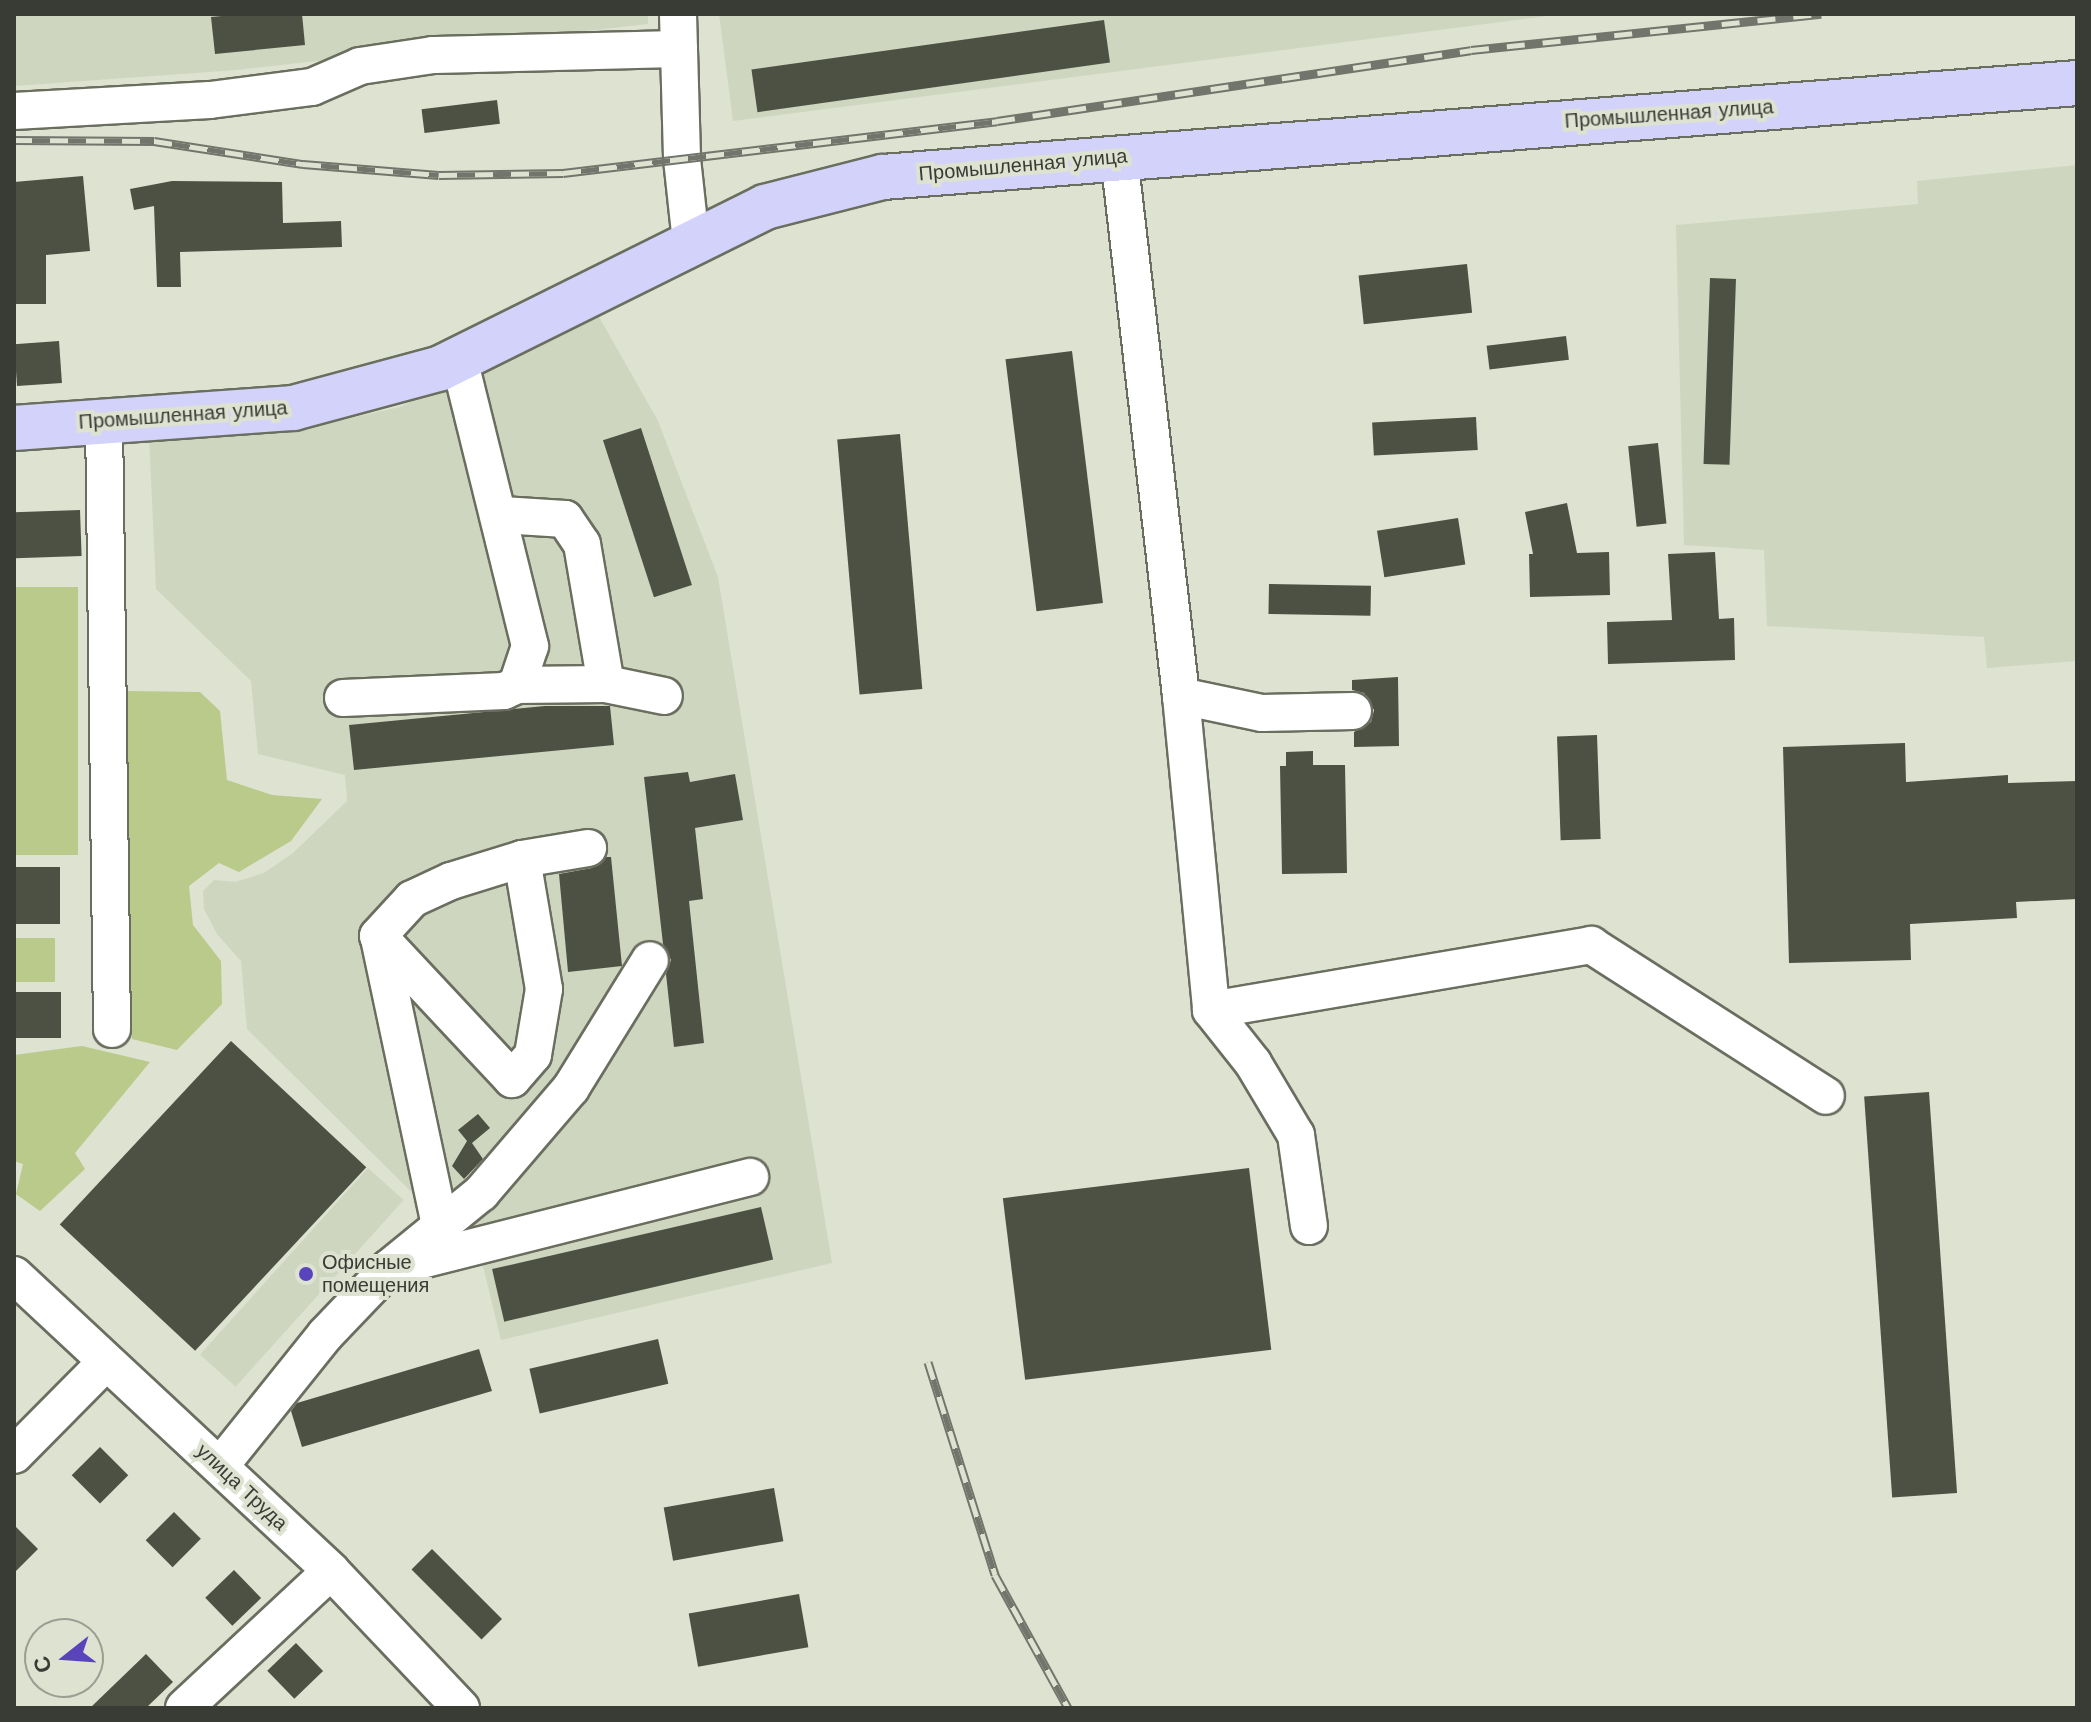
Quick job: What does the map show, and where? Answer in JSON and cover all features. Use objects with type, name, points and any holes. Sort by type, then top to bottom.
[{"type":"main road","name":"Промышленная улица","points":[[14,428],[104,418],[293,408],[459,360],[765,207],[869,180],[1119,156],[2077,83]]},
{"type":"street","points":[[14,111],[210,100],[312,87],[360,66],[433,55],[679,31],[682,159],[691,242]]},
{"type":"street","points":[[1119,156],[1181,696],[1211,1010],[1253,1063],[1296,1135],[1309,1226]]},
{"type":"street","points":[[459,360],[502,515],[530,646],[517,685]]},
{"type":"street","points":[[104,418],[112,1029]]},
{"type":"street","points":[[502,515],[565,519],[582,544],[606,684]]},
{"type":"street","points":[[343,698],[504,691],[517,685],[606,684],[664,696]]},
{"type":"street","points":[[1181,696],[1262,713],[1353,711]]},
{"type":"street","points":[[378,936],[412,899],[522,859],[588,848]]},
{"type":"street","points":[[378,936],[512,1079],[533,1055],[544,989],[522,859]]},
{"type":"street","points":[[378,936],[441,1230]]},
{"type":"street","points":[[1211,1010],[1591,945],[1826,1096]]},
{"type":"street","points":[[220,1466],[325,1335],[389,1268],[441,1230],[481,1193],[571,1088],[650,960]]},
{"type":"street","points":[[389,1268],[750,1177]]},
{"type":"street","name":"улица Труда","points":[[14,1275],[331,1571],[461,1708]]},
{"type":"street","points":[[14,1455],[105,1363]]},
{"type":"street","points":[[184,1708],[331,1571]]},
{"type":"shaded area","points":[[14,14],[648,14],[648,24],[237,70],[14,86]]},
{"type":"shaded area","points":[[719,14],[1562,14],[733,121]]},
{"type":"shaded area","points":[[2077,165],[2077,661],[1987,668],[1984,637],[1767,626],[1764,550],[1684,545],[1676,225],[1918,204],[1917,181]]},
{"type":"shaded area","points":[[598,315],[658,421],[718,577],[832,1263],[501,1340],[482,1262],[247,1029],[241,961],[217,934],[204,909],[203,891],[214,880],[235,882],[264,873],[293,853],[347,801],[345,775],[258,754],[251,681],[156,589],[149,434],[306,428],[400,407]]},
{"type":"shaded area","points":[[368,1168],[404,1200],[236,1387],[200,1355]]},
{"type":"green space","points":[[14,587],[78,587],[78,855],[14,855]]},
{"type":"green space","points":[[126,691],[200,692],[220,711],[227,780],[272,795],[322,799],[291,841],[239,872],[219,863],[189,886],[193,925],[221,961],[222,1004],[177,1050],[132,1039]]},
{"type":"green space","points":[[14,938],[55,938],[55,982],[14,982]]},
{"type":"green space","points":[[82,1046],[150,1062],[75,1153],[85,1169],[40,1211],[16,1194],[23,1164],[14,1161],[14,1055]]},
{"type":"building","points":[[302,14],[305,45],[215,54],[211,17]]},
{"type":"building","points":[[1104,20],[1110,63],[757,112],[751,70]]},
{"type":"building","points":[[497,100],[500,124],[424,133],[422,109]]},
{"type":"building","points":[[83,176],[90,251],[46,255],[46,304],[14,304],[14,182]]},
{"type":"building","points":[[172,181],[282,182],[283,223],[341,221],[342,247],[180,252],[181,287],[157,287],[154,206],[134,210],[130,189]]},
{"type":"building","points":[[1467,264],[1472,313],[1364,324],[1359,275]]},
{"type":"building","points":[[1710,278],[1736,279],[1729,465],[1704,464]]},
{"type":"building","points":[[1566,336],[1569,360],[1490,370],[1487,346]]},
{"type":"building","points":[[59,341],[62,383],[17,386],[14,344]]},
{"type":"building","points":[[1072,351],[1103,603],[1036,611],[1005,359]]},
{"type":"building","points":[[1476,417],[1478,450],[1374,455],[1372,422]]},
{"type":"building","points":[[641,428],[692,585],[654,597],[603,440]]},
{"type":"building","points":[[900,434],[922,689],[860,695],[837,439]]},
{"type":"building","points":[[1658,443],[1666,524],[1637,527],[1628,446]]},
{"type":"building","points":[[1567,503],[1577,553],[1609,552],[1610,595],[1530,597],[1529,554],[1533,554],[1525,512]]},
{"type":"building","points":[[80,510],[82,556],[16,558],[14,512]]},
{"type":"building","points":[[1458,518],[1465,564],[1384,577],[1377,531]]},
{"type":"building","points":[[1715,552],[1719,619],[1734,618],[1735,660],[1608,664],[1607,622],[1672,620],[1668,554]]},
{"type":"building","points":[[1269,584],[1371,586],[1370,616],[1268,614]]},
{"type":"building","points":[[1398,677],[1399,746],[1354,747],[1354,732],[1371,722],[1374,710],[1364,693],[1352,690],[1352,680]]},
{"type":"building","points":[[545,706],[610,706],[614,745],[354,770],[349,725]]},
{"type":"building","points":[[1597,735],[1601,839],[1561,840],[1557,736]]},
{"type":"building","points":[[1905,743],[1906,782],[2008,775],[2008,783],[2077,781],[2077,899],[2016,902],[2017,918],[1910,924],[1911,960],[1789,963],[1783,747]]},
{"type":"building","points":[[1313,751],[1313,765],[1345,765],[1347,873],[1282,874],[1280,766],[1286,766],[1286,752]]},
{"type":"building","points":[[688,772],[690,782],[735,774],[743,820],[695,828],[703,899],[689,901],[704,1043],[674,1047],[666,974],[671,960],[663,944],[644,777]]},
{"type":"building","points":[[606,857],[611,857],[622,966],[568,972],[559,874],[592,868]]},
{"type":"building","points":[[14,867],[60,867],[60,924],[14,924]]},
{"type":"building","points":[[14,992],[61,992],[61,1038],[14,1038]]},
{"type":"building","points":[[231,1041],[366,1167],[195,1351],[60,1225]]},
{"type":"building","points":[[1929,1092],[1957,1493],[1892,1498],[1864,1097]]},
{"type":"building","points":[[478,1114],[490,1128],[472,1143],[483,1159],[464,1179],[452,1166],[467,1141],[458,1130]]},
{"type":"building","points":[[1249,1168],[1271,1350],[1025,1380],[1003,1198]]},
{"type":"building","points":[[761,1207],[773,1260],[504,1322],[492,1269]]},
{"type":"building","points":[[658,1339],[668,1384],[540,1414],[529,1369]]},
{"type":"building","points":[[479,1349],[492,1391],[302,1447],[291,1411],[297,1403]]},
{"type":"building","points":[[100,1447],[128,1475],[100,1504],[72,1475]]},
{"type":"building","points":[[774,1488],[783,1541],[673,1561],[664,1507]]},
{"type":"building","points":[[174,1512],[201,1539],[173,1567],[146,1540]]},
{"type":"building","points":[[14,1525],[38,1549],[14,1573]]},
{"type":"building","points":[[432,1549],[502,1619],[481,1640],[411,1570]]},
{"type":"building","points":[[234,1570],[261,1598],[232,1626],[205,1598]]},
{"type":"building","points":[[799,1594],[808,1647],[698,1667],[689,1613]]},
{"type":"building","points":[[296,1643],[323,1671],[294,1699],[267,1671]]},
{"type":"building","points":[[146,1654],[173,1682],[146,1708],[90,1708],[104,1698],[104,1694]]},
{"type":"railway","points":[[14,140],[154,141],[303,164],[439,175],[563,173],[997,121],[1471,50],[1821,14]]},
{"type":"railway","points":[[928,1362],[995,1575],[1068,1708]]},
{"type":"place","name":"Офисные помещения","points":[[306,1274]]}]
